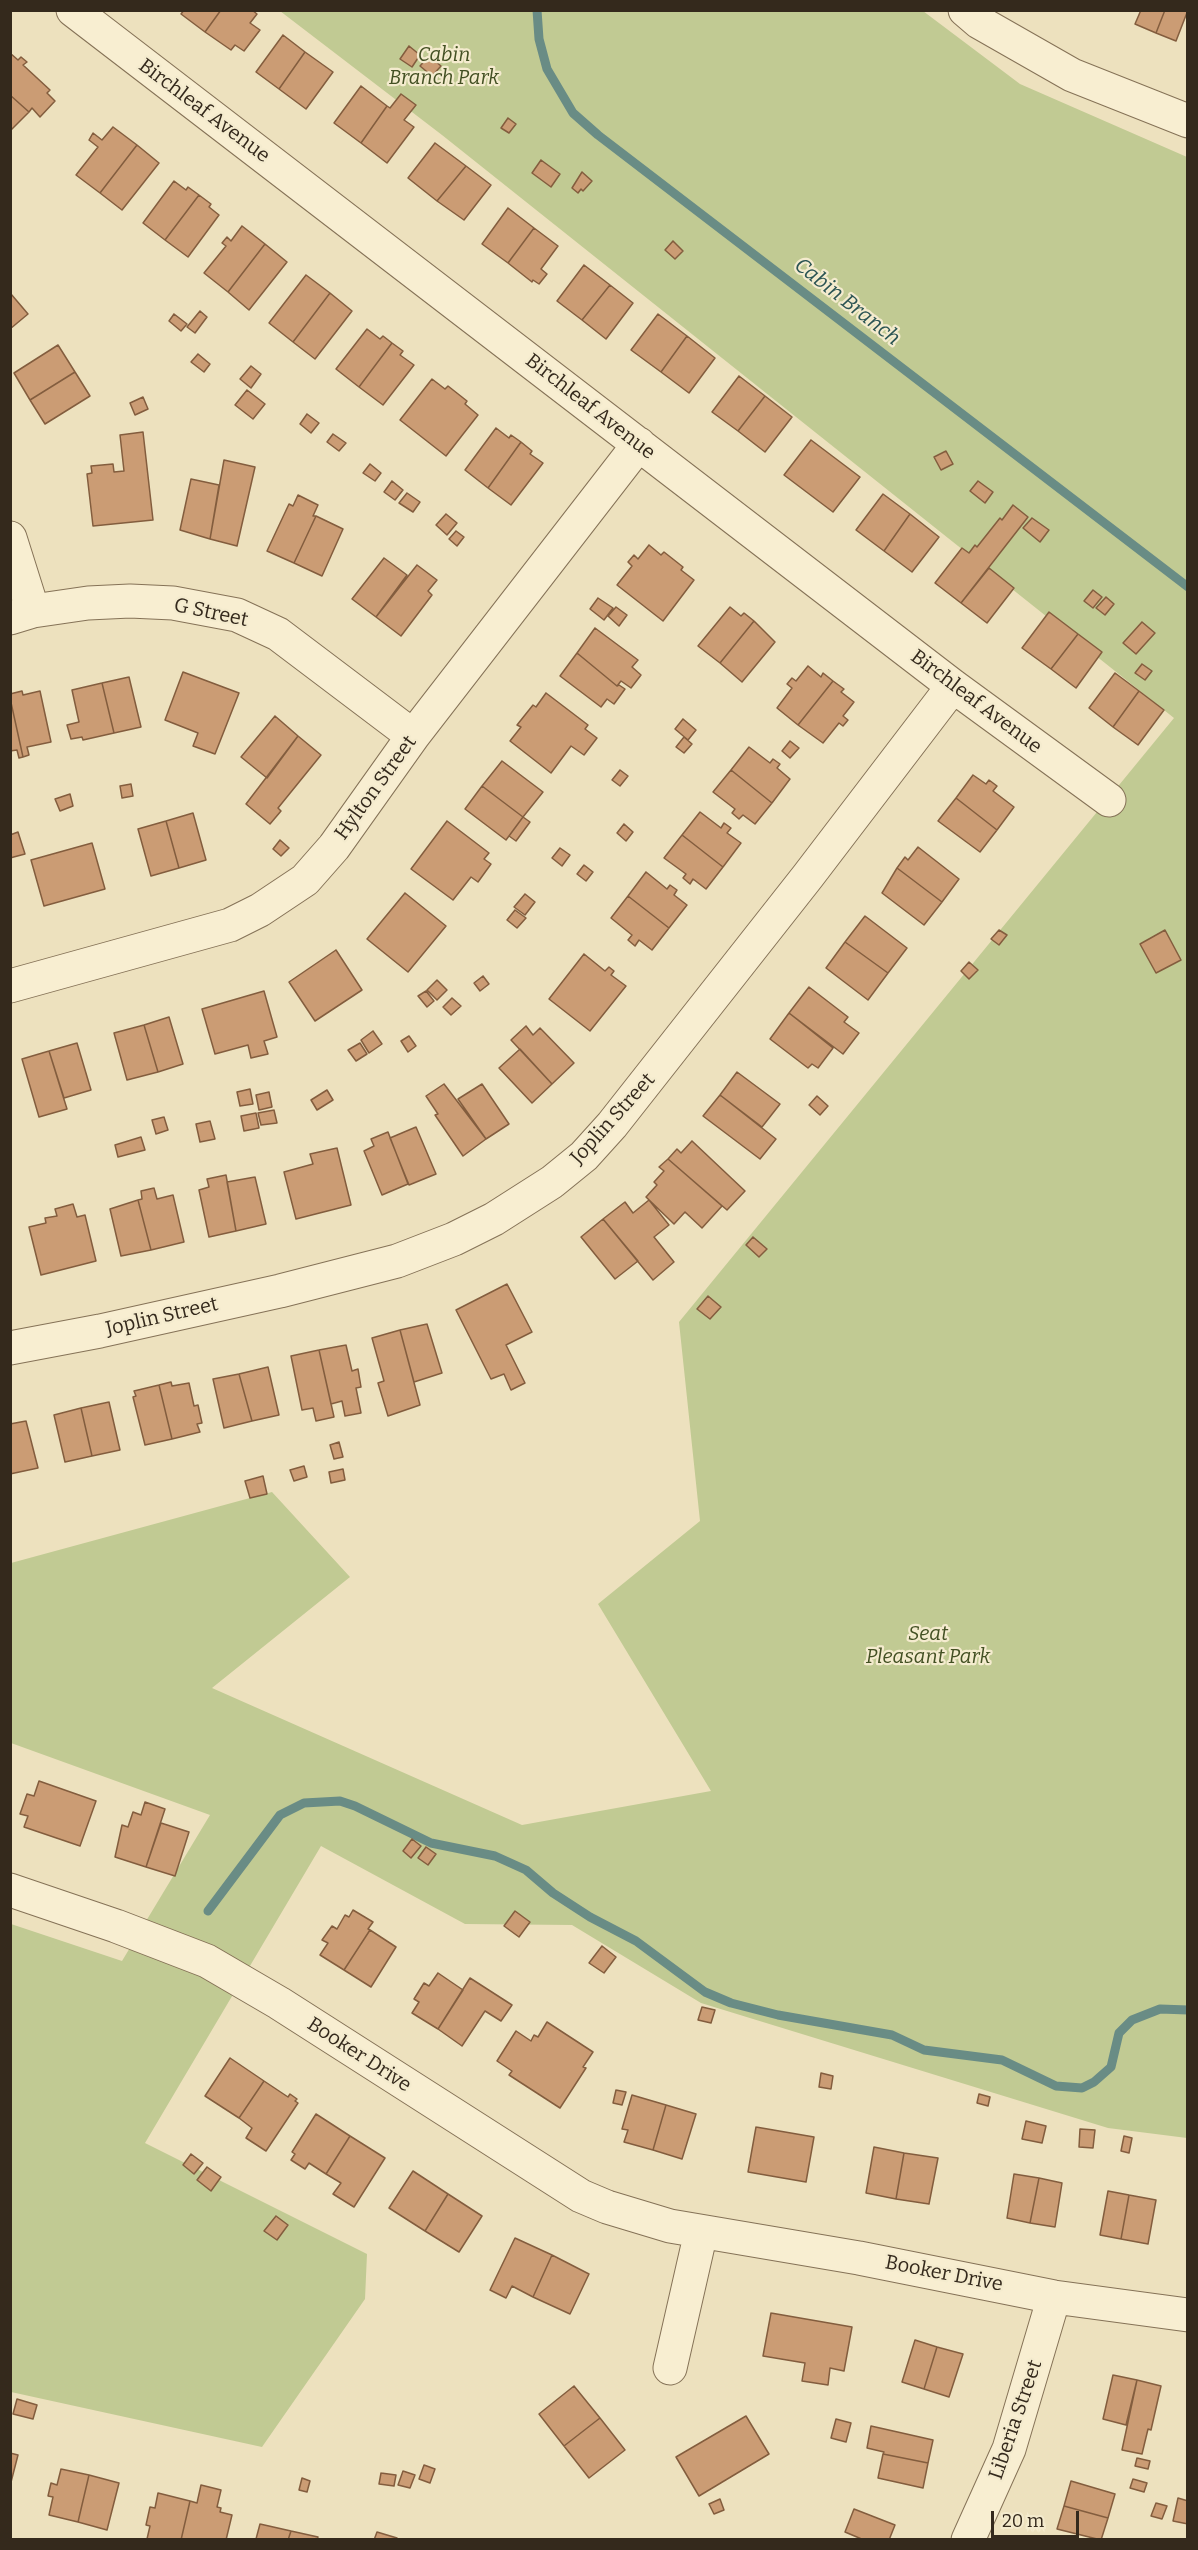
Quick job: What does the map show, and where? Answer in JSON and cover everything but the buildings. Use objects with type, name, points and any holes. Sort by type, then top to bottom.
[{"type":"street","name":"Birchleaf Avenue","points":[[73,10],[952,686],[1109,800]]},
{"type":"street","points":[[965,10],[979,22],[1072,75],[1188,121]]},
{"type":"street","name":"Hylton Street","points":[[10,986],[230,925],[290,891],[316,870],[413,736],[639,444]]},
{"type":"street","points":[[10,538],[22,614]]},
{"type":"street","name":"G Street","points":[[22,614],[88,603],[130,602],[173,603],[237,615],[278,634],[413,736]]},
{"type":"street","name":"Joplin Street","points":[[10,1348],[100,1331],[257,1296],[397,1261],[454,1239],[494,1220],[552,1182],[584,1156],[620,1116],[808,876],[952,686]]},
{"type":"street","name":"Booker Drive","points":[[10,1890],[117,1926],[207,1961],[279,2003],[581,2196],[639,2218],[700,2232],[859,2258],[1054,2297],[1188,2315]]},
{"type":"street","points":[[670,2368],[700,2232]]},
{"type":"street","name":"Liberia Street","points":[[968,2540],[1009,2450],[1054,2297]]},
{"type":"green space","name":"Seat Pleasant Park","points":[[280,11],[923,11],[1020,84],[1187,157],[1187,2138],[1108,2128],[701,2003],[572,1925],[465,1924],[321,1846],[145,2143],[367,2254],[365,2299],[262,2447],[11,2392],[11,1924],[122,1961],[210,1815],[11,1743],[11,1563],[272,1492],[350,1577],[212,1688],[522,1825],[711,1791],[598,1604],[700,1521],[679,1322],[1174,718],[442,135]]},
{"type":"waterway","name":"Cabin Branch","points":[[537,10],[539,39],[547,69],[573,113],[598,135],[1188,587]]},
{"type":"waterway","points":[[208,1911],[280,1815],[304,1803],[340,1801],[431,1843],[495,1856],[526,1870],[553,1893],[590,1917],[636,1941],[705,1992],[731,2003],[778,2015],[892,2035],[924,2050],[1002,2060],[1056,2086],[1082,2088],[1094,2082],[1111,2067],[1119,2033],[1132,2020],[1160,2009],[1188,2010]]},
{"type":"park label","name":"Cabin Branch Park","points":[[444,66]]}]
